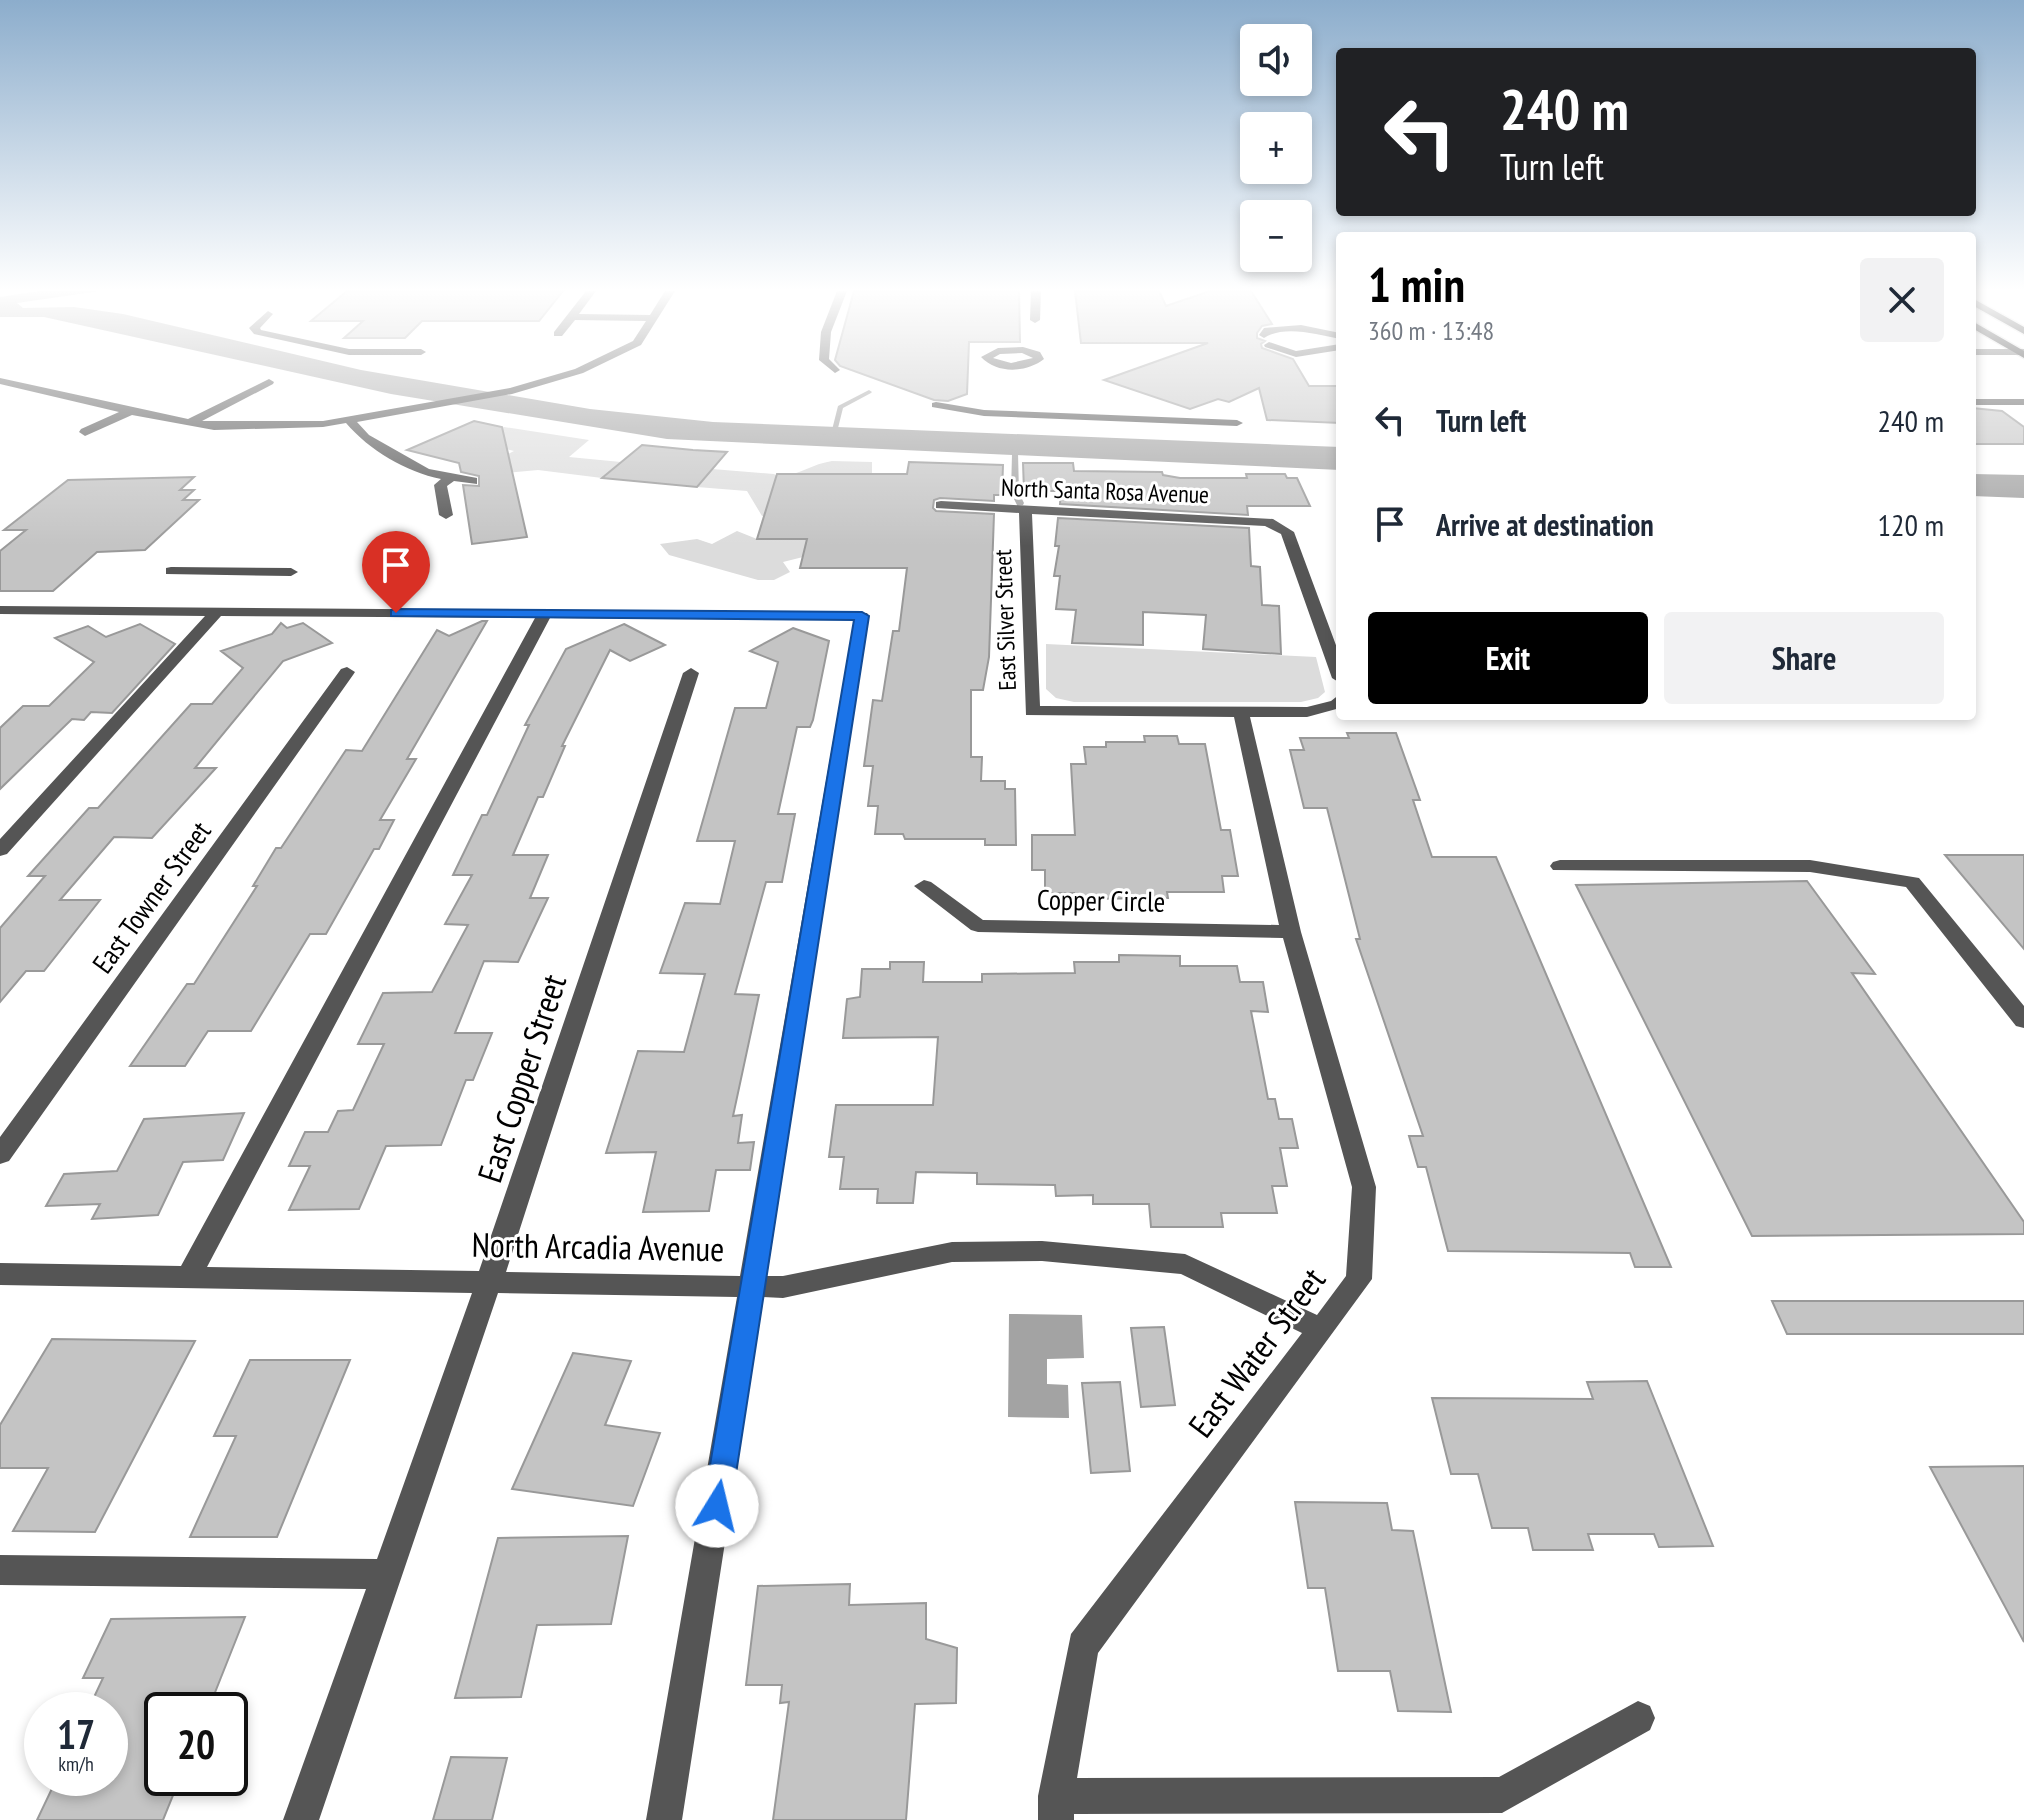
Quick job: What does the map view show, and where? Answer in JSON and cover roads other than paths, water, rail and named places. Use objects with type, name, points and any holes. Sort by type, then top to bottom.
[{"type":"street","points":[[0,381],[189,423],[267,427],[350,421],[434,407],[512,391],[562,376]]},
{"type":"street","points":[[189,423],[269,382]]},
{"type":"street","points":[[1976,402],[2024,402]]},
{"type":"street","points":[[936,405],[984,413],[1237,423]]},
{"type":"street","points":[[85,432],[130,412]]},
{"type":"street","points":[[350,421],[365,438],[425,472],[473,481]]},
{"type":"street","points":[[446,515],[440,485],[452,477]]},
{"type":"street","name":"North Santa Rosa Avenue","points":[[941,505],[1268,522],[1287,532],[1336,667]]},
{"type":"street","name":"East Silver Street","points":[[1025,510],[1032,711],[1241,713]]},
{"type":"street","points":[[171,571],[291,572]]},
{"type":"street","points":[[0,610],[862,616],[664,1820]]},
{"type":"street","points":[[0,850],[217,612]]},
{"type":"street","points":[[189,1276],[545,614]]},
{"type":"street","name":"East Towner Street","points":[[0,1155],[347,672]]},
{"type":"street","name":"East Copper Street","points":[[301,1820],[490,1279],[691,673]]},
{"type":"street","points":[[1241,713],[1307,712],[1336,704]]},
{"type":"street","name":"East Water Street","points":[[1056,1808],[1083,1646],[1359,1279],[1364,1187],[1291,932],[1241,713]]},
{"type":"street","points":[[1560,866],[1810,866],[1912,882],[2024,1021]]},
{"type":"street","name":"Copper Circle","points":[[924,886],[978,926],[1291,932]]},
{"type":"street","name":"North Arcadia Avenue","points":[[0,1274],[490,1279],[783,1287],[952,1252],[1042,1251],[1185,1264],[1320,1329]]},
{"type":"street","points":[[0,1570],[387,1574]]},
{"type":"street","points":[[1056,1808],[1502,1795],[1638,1718]]},
{"type":"waterway","points":[[825,434],[835,431],[840,407],[869,392]]},
{"type":"waterway","points":[[1007,448],[1015,453],[1015,493],[1020,503]]}]
